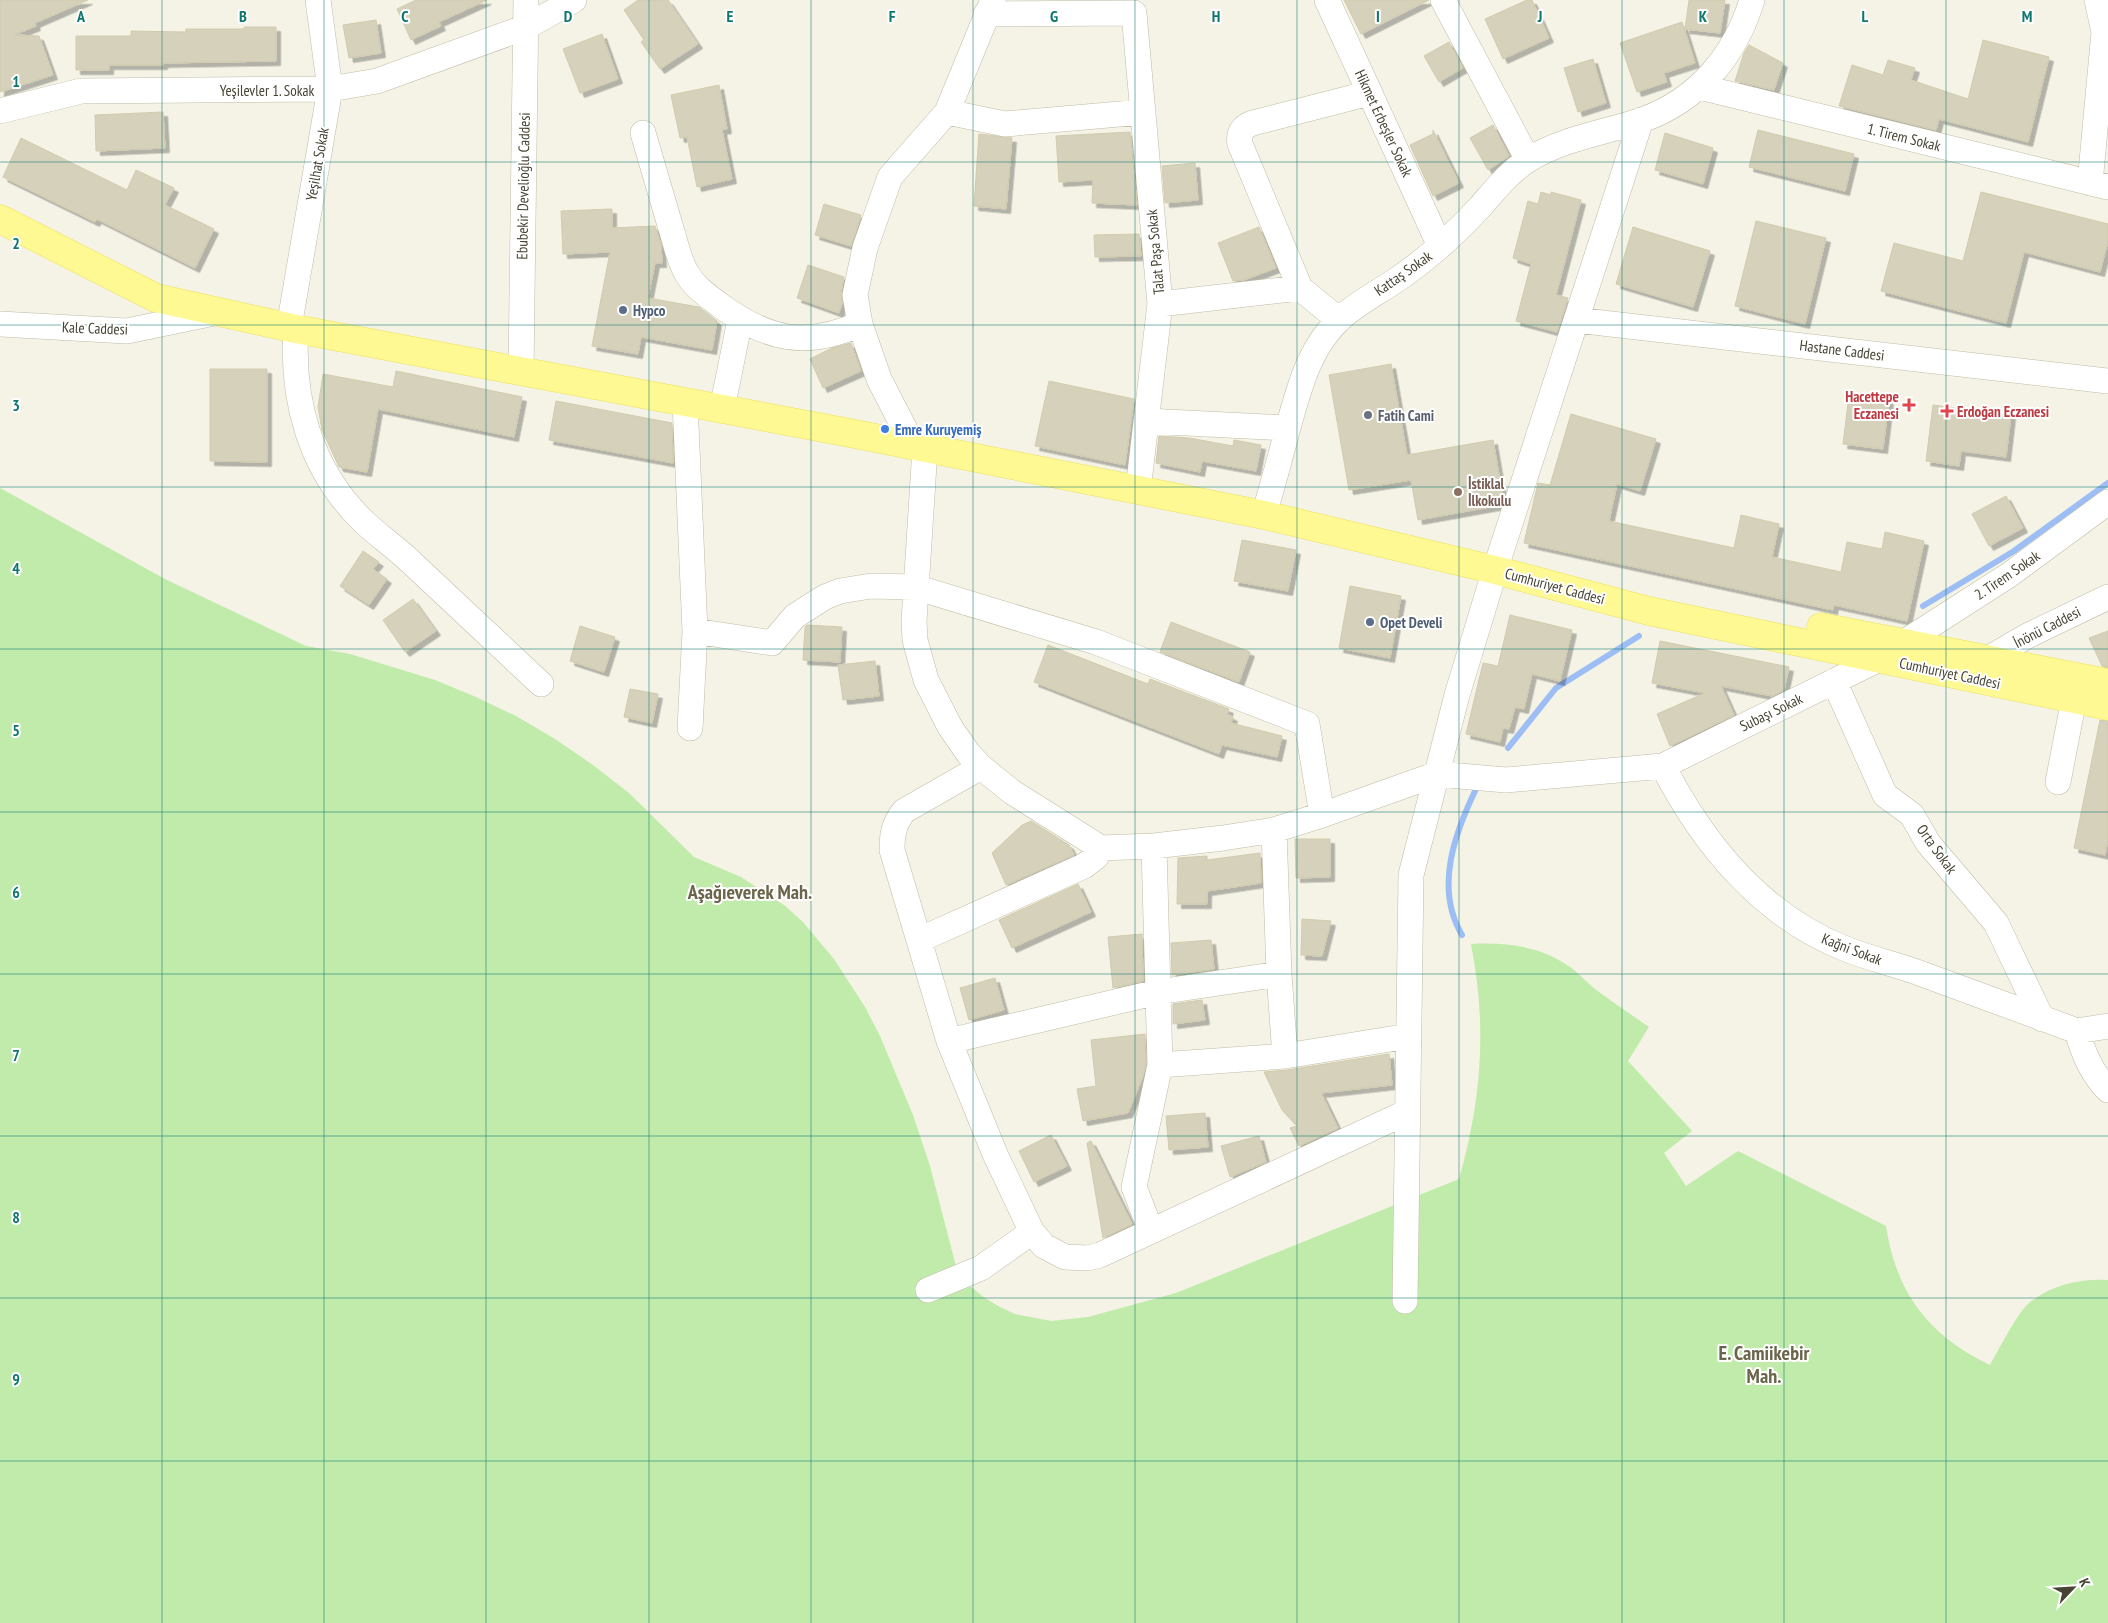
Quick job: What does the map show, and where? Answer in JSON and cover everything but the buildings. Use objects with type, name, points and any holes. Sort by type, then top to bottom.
[{"type":"main road","points":[[0,220],[156,298],[293,328],[919,446],[1264,515],[1495,570]]},
{"type":"main road","name":"Cumhuriyet Caddesi","points":[[1495,570],[1652,595],[2108,683]]},
{"type":"main road","name":"Cumhuriyet Caddesi","points":[[1495,570],[1649,610],[2108,706]]},
{"type":"street","name":"Yeşilhat Sokak","points":[[318,0],[330,89],[293,328],[295,373],[300,407],[310,440],[329,479],[360,518],[399,550],[540,684]]},
{"type":"street","name":"Ebubekir Develioğlu Caddesi","points":[[521,371],[526,0]]},
{"type":"street","name":"Yeşilevler 1. Sokak","points":[[0,111],[81,92],[330,89],[377,81],[526,27],[574,0]]},
{"type":"street","name":"Hikmet Erbeşler Sokak","points":[[1328,0],[1440,246]]},
{"type":"street","points":[[1443,0],[1528,160]]},
{"type":"street","name":"Kattaş Sokak","points":[[1264,515],[1302,379],[1309,362],[1323,338],[1339,320],[1356,306],[1416,266],[1440,246],[1475,212],[1500,184],[1528,160],[1563,143],[1642,120],[1675,104],[1700,87],[1728,53],[1739,34],[1752,0]]},
{"type":"street","points":[[2096,0],[2104,32],[2099,185]]},
{"type":"street","points":[[990,7],[947,112],[890,177],[868,239],[855,294],[860,324],[879,378],[919,446],[915,640],[926,680],[950,727],[968,753],[981,767],[1012,792],[1100,848],[1154,846],[1274,830],[1437,774],[1506,780],[1663,766]]},
{"type":"street","name":"Talat Paşa Sokak","points":[[990,7],[1134,13],[1160,304],[1138,490]]},
{"type":"street","name":"1. Tirem Sokak","points":[[1700,87],[2099,185]]},
{"type":"street","points":[[1339,320],[1300,288],[1240,144],[1240,135],[1246,125],[1370,93]]},
{"type":"street","points":[[947,112],[1005,124],[1143,112]]},
{"type":"street","points":[[1405,1301],[1411,875],[1457,695],[1495,570],[1642,120]]},
{"type":"street","points":[[643,133],[684,270],[699,289],[740,320],[767,332],[797,338],[830,335],[860,324]]},
{"type":"street","points":[[1160,304],[1300,288]]},
{"type":"street","name":"Kale Caddesi","points":[[0,324],[127,331],[219,312]]},
{"type":"street","points":[[722,409],[740,320]]},
{"type":"street","name":"Hastane Caddesi","points":[[1576,320],[2108,381]]},
{"type":"street","points":[[685,402],[695,631],[690,728]]},
{"type":"street","points":[[1146,421],[1288,428]]},
{"type":"street","name":"2. Tirem Sokak","points":[[1903,643],[2009,575],[2108,502]]},
{"type":"street","points":[[695,631],[772,643],[795,616],[809,605],[840,591],[871,586],[915,587],[1096,642],[1307,724],[1322,815]]},
{"type":"street","name":"İnönü Caddesi","points":[[1986,660],[2052,623],[2108,597]]},
{"type":"street","name":"Subaşı Sokak","points":[[1663,766],[1879,659]]},
{"type":"street","name":"Orta Sokak","points":[[1834,681],[1884,795],[1912,815],[1928,843],[1996,923],[2042,1019]]},
{"type":"street","points":[[2058,782],[2074,699]]},
{"type":"street","name":"Kağni Sokak","points":[[1663,766],[1678,796],[1716,850],[1753,890],[1796,923],[1844,949],[1897,965],[2077,1031],[2108,1026]]},
{"type":"street","points":[[981,767],[904,811],[896,822],[892,833],[892,850],[949,1041],[995,1154],[1032,1232],[1044,1246],[1054,1253],[1076,1259],[1100,1255],[1408,1112]]},
{"type":"street","points":[[1274,830],[1279,974],[1285,1056]]},
{"type":"street","points":[[1151,1231],[1134,1187],[1160,1065],[1154,846]]},
{"type":"street","points":[[919,940],[1084,866],[1096,856],[1100,848]]},
{"type":"street","points":[[949,1041],[1158,992],[1279,974]]},
{"type":"street","points":[[2077,1031],[2083,1051],[2092,1069],[2108,1090]]},
{"type":"street","points":[[1160,1065],[1285,1056],[1409,1036]]},
{"type":"street","points":[[928,1290],[980,1268],[1032,1232]]},
{"type":"green space","points":[[0,488],[165,579],[306,646],[350,654],[435,680],[516,716],[555,739],[629,793],[694,857],[741,877],[784,905],[802,921],[834,959],[865,1007],[880,1036],[913,1115],[930,1166],[957,1270],[968,1284],[982,1296],[1015,1314],[1051,1321],[1088,1317],[1176,1293],[1459,1179],[1473,1120],[1480,1062],[1479,1004],[1471,944],[1523,947],[1547,954],[1559,960],[1574,970],[1599,992],[1649,1027],[1628,1061],[1692,1131],[1664,1153],[1686,1186],[1738,1151],[1886,1226],[1898,1272],[1907,1292],[1933,1326],[1968,1353],[1990,1365],[2016,1319],[2033,1300],[2053,1289],[2075,1282],[2108,1280],[2108,1623],[0,1623]]},
{"type":"waterway","points":[[1923,606],[2014,551],[2108,483]]},
{"type":"waterway","points":[[1508,748],[1556,688],[1639,636]]},
{"type":"waterway","points":[[1462,935],[1454,917],[1449,898],[1449,879],[1455,841],[1461,822],[1477,787]]},
{"type":"place","name":"Hypco","points":[[623,310]]},
{"type":"place","name":"Hacettepe Eczanesi","points":[[1909,405]]},
{"type":"place","name":"Erdoğan Eczanesi","points":[[1947,411]]},
{"type":"place","name":"Fatih Cami","points":[[1368,415]]},
{"type":"place","name":"Emre Kuruyemiş","points":[[885,429]]},
{"type":"place","name":"İstiklal İlkokulu","points":[[1458,492]]},
{"type":"place","name":"Opet Develi","points":[[1370,622]]},
{"type":"district","name":"Aşağıeverek Mah.","points":[[750,892]]},
{"type":"district","name":"E. Camiikebir Mah.","points":[[1764,1364]]}]
